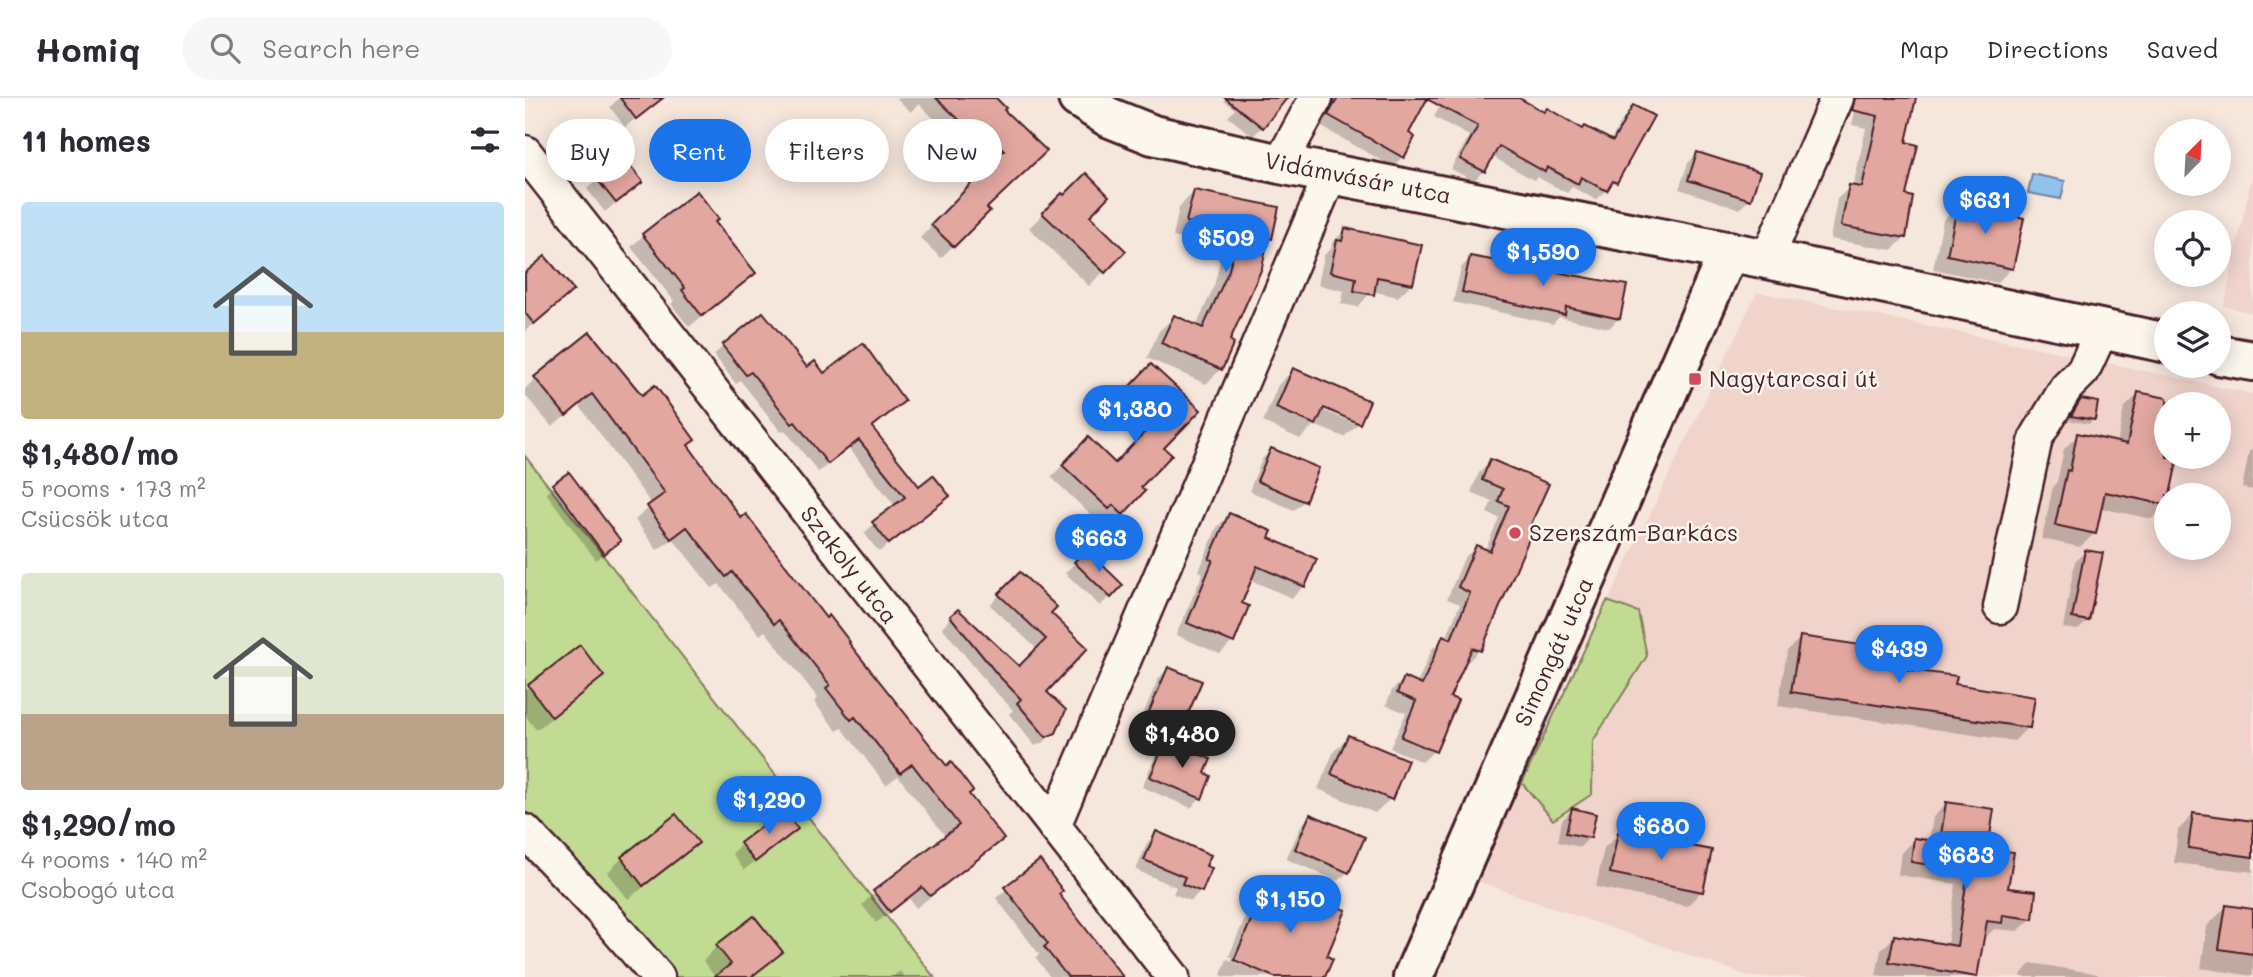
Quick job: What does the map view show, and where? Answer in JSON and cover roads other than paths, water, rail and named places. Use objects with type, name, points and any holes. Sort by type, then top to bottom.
[{"type":"main road","name":"Vidámvásár utca","points":[[1078,98],[1108,117],[1153,135],[1280,164],[1728,251]]},
{"type":"main road","points":[[1728,251],[2154,340]]},
{"type":"main road","name":"Simongát utca","points":[[1413,977],[1728,251]]},
{"type":"main road","points":[[2231,357],[2253,361]]},
{"type":"street","points":[[1280,164],[1317,98]]},
{"type":"street","points":[[1767,258],[1837,98]]},
{"type":"street","name":"Szakoly utca","points":[[525,152],[1173,977]]},
{"type":"street","points":[[1053,826],[1331,173]]},
{"type":"street","points":[[2000,607],[2036,438],[2066,388],[2083,370],[2102,330]]},
{"type":"street","points":[[525,831],[600,910],[657,977]]},
{"type":"water","points":[[2032,174],[2065,181],[2061,199],[2028,193]]},
{"type":"place","name":"Nagytarcsai út","points":[[1695,379]]},
{"type":"place","name":"Szerszám-Barkács","points":[[1515,533]]}]
